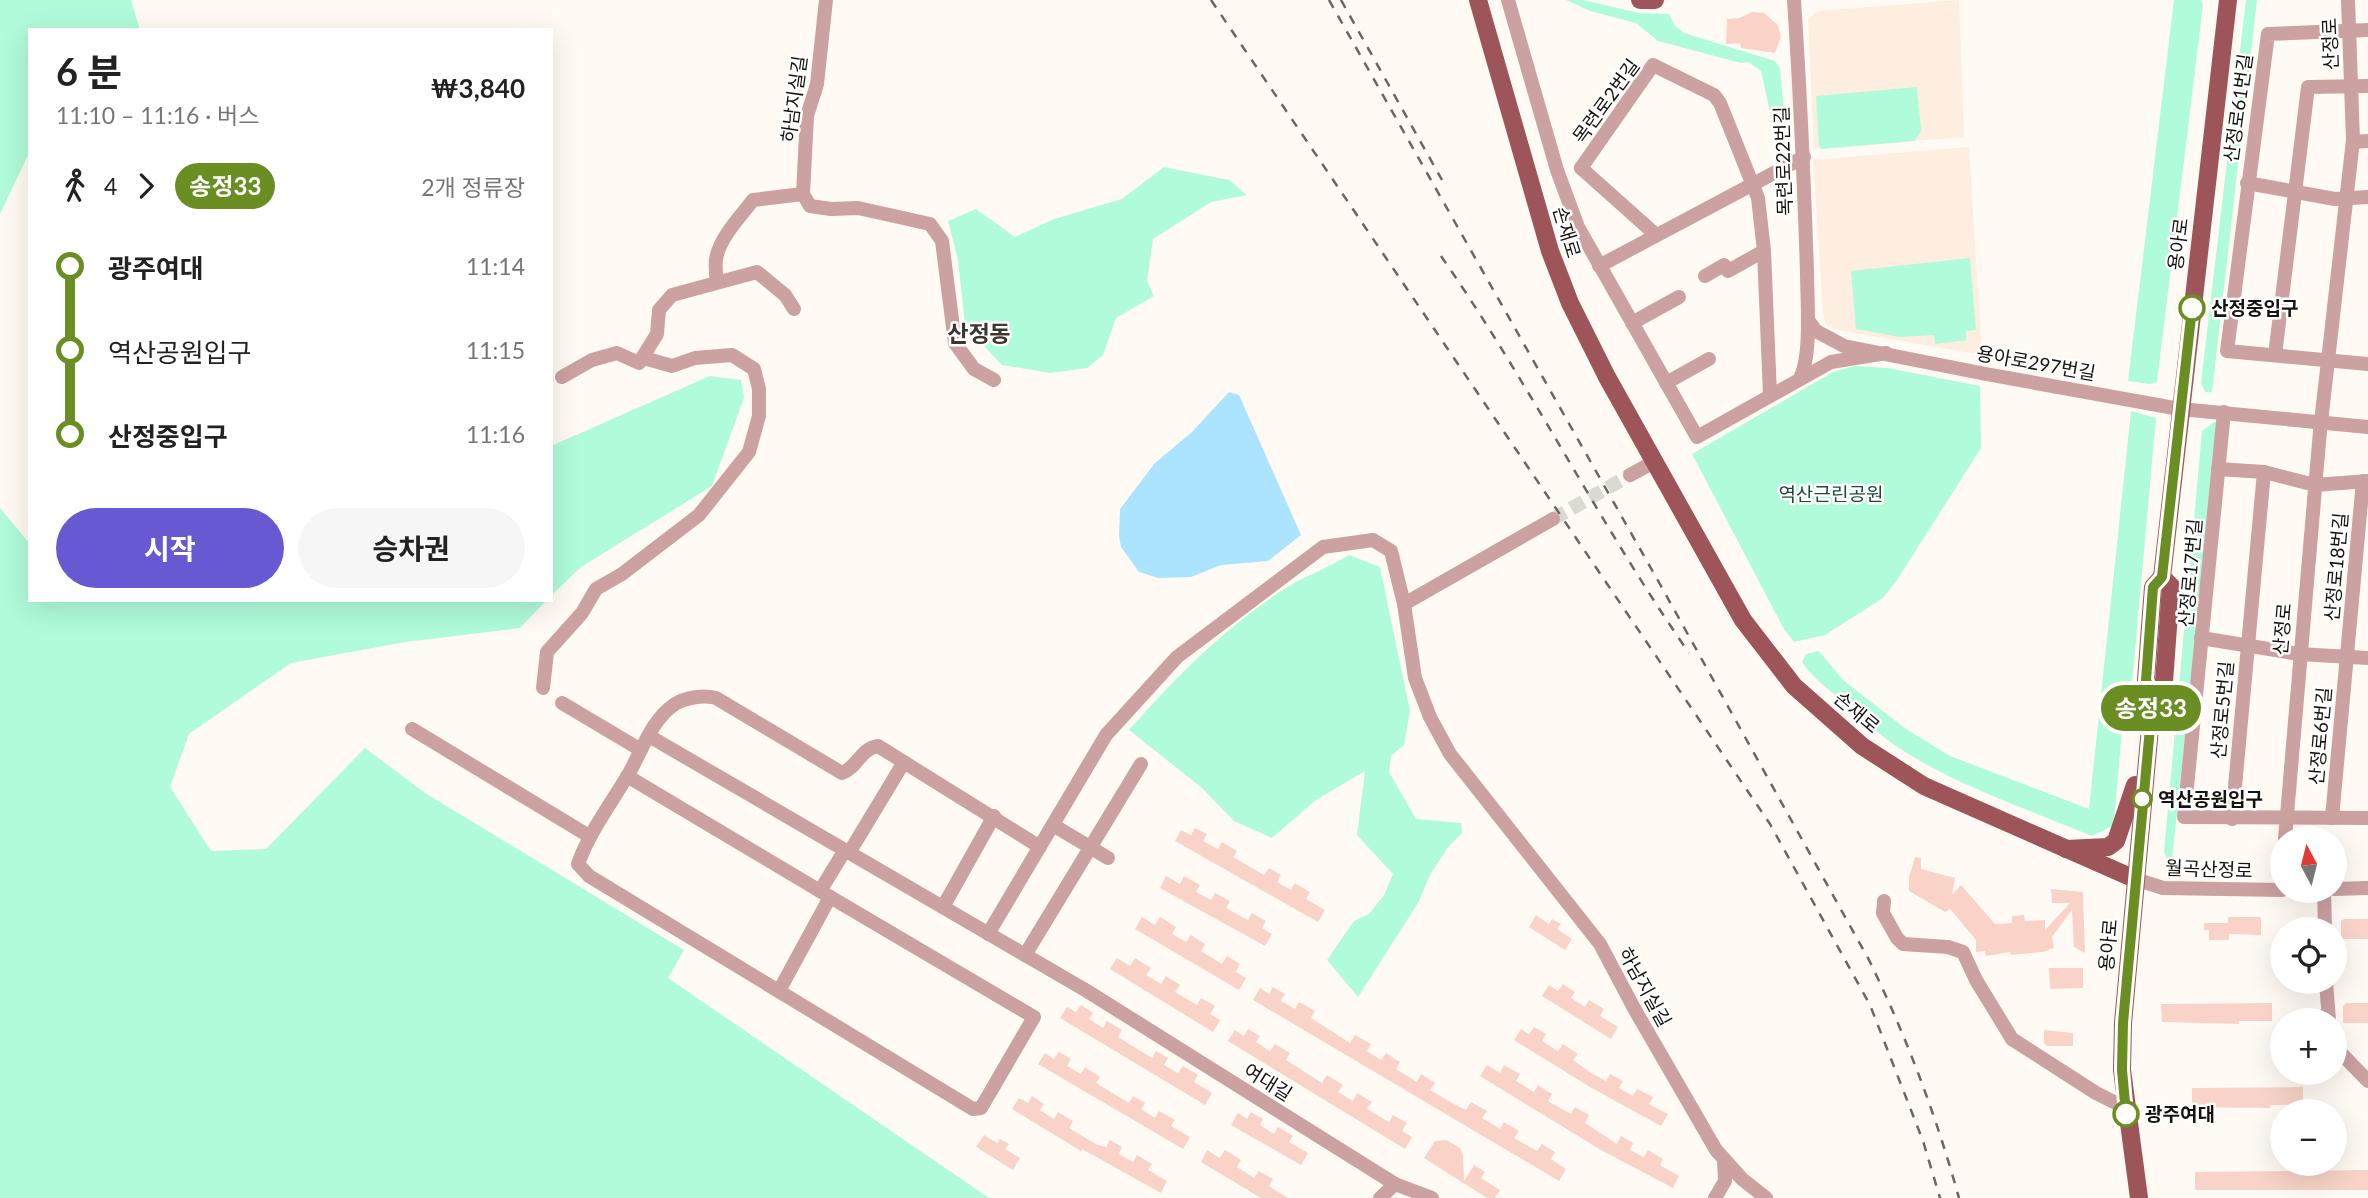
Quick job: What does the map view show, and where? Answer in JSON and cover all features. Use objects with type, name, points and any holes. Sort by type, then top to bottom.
[{"type":"main road","name":"손재로","points":[[1478,0],[1556,270],[1589,342],[1743,620],[1794,686],[1862,746],[1924,786],[2135,879]]},
{"type":"main road","points":[[1484,0],[1485,24]]},
{"type":"main road","points":[[1640,0],[1656,0]]},
{"type":"main road","name":"용아로","points":[[2139,1198],[2122,1070],[2123,1023],[2153,695],[2146,680],[2153,587],[2162,577],[2228,0]]},
{"type":"main road","points":[[2063,849],[2108,847],[2116,841],[2123,829],[2147,745]]},
{"type":"street","name":"하남지실길","points":[[803,194],[807,116],[817,84],[826,0]]},
{"type":"street","name":"목련로2번길","points":[[1508,0],[1557,170],[1578,228],[1697,437],[1770,395]]},
{"type":"street","name":"목련로22번길","points":[[1794,0],[1804,157],[1808,320],[1807,364],[1800,377]]},
{"type":"street","name":"산정로","points":[[2285,826],[2321,423],[2353,142],[2348,0]]},
{"type":"street","points":[[2349,31],[2368,30]]},
{"type":"street","name":"산정로61번길","points":[[2247,183],[2268,34],[2349,31]]},
{"type":"street","name":"목련로2번길","points":[[1557,170],[1581,168],[1653,65],[1714,95],[1720,103],[1752,183]]},
{"type":"street","points":[[2275,355],[2308,87],[2351,86]]},
{"type":"street","name":"산정로","points":[[2351,86],[2368,86]]},
{"type":"street","points":[[2353,142],[2368,141]]},
{"type":"street","points":[[1599,265],[1804,157]]},
{"type":"street","points":[[1581,168],[1655,234]]},
{"type":"street","points":[[1752,183],[1758,198],[1764,251],[1770,395],[1828,363],[1836,353],[1828,338],[1816,331],[1808,320]]},
{"type":"street","points":[[2368,197],[2347,198],[2247,183],[2227,351],[2368,364]]},
{"type":"street","points":[[717,282],[716,259],[732,227],[753,200],[803,194],[810,205],[831,209],[858,208],[930,224],[942,241],[955,343],[961,355],[974,369],[994,380]]},
{"type":"street","points":[[1705,276],[1724,265],[1728,271],[1764,251]]},
{"type":"street","points":[[562,377],[592,360],[617,354],[639,363],[657,334],[659,310],[672,295],[757,271],[785,295],[794,309]]},
{"type":"street","points":[[1632,323],[1679,297]]},
{"type":"street","points":[[1828,338],[1814,336],[1806,351],[1816,365],[1886,353]]},
{"type":"street","name":"용아로297번길","points":[[1828,338],[1854,348],[2180,409]]},
{"type":"street","points":[[543,688],[547,652],[582,613],[596,589],[622,574],[699,515],[749,452],[759,416],[759,389],[754,369],[732,355],[695,358],[672,366],[644,358]]},
{"type":"street","points":[[1667,383],[1709,359]]},
{"type":"street","points":[[2180,409],[2368,427]]},
{"type":"street","name":"산정로17번길","points":[[2224,412],[2201,638],[2299,654]]},
{"type":"street","points":[[1630,475],[1654,462]]},
{"type":"street","points":[[2218,469],[2264,472],[2315,485],[2366,481]]},
{"type":"street","points":[[2247,645],[2264,472]]},
{"type":"street","name":"산정로18번길","points":[[2347,657],[2361,574],[2366,481]]},
{"type":"street","points":[[1404,604],[1553,519]]},
{"type":"street","name":"하남지실길","points":[[988,934],[1107,735],[1177,657],[1323,547],[1373,540],[1391,551],[1404,604],[1415,678],[1430,717],[1450,754],[1600,944],[1634,1010],[1724,1160],[1766,1198]]},
{"type":"street","name":"산정로5번길","points":[[2201,638],[2184,817],[2285,818]]},
{"type":"street","name":"산정로5번길","points":[[2232,819],[2247,645]]},
{"type":"street","points":[[2299,654],[2368,658]]},
{"type":"street","name":"산정로6번길","points":[[2332,818],[2347,657]]},
{"type":"street","points":[[627,776],[1034,1017],[981,1108],[973,1109],[589,876],[578,864],[589,836],[659,719],[677,703],[705,696],[716,698],[842,773],[849,771],[869,748],[878,746],[1040,846]]},
{"type":"street","points":[[562,703],[641,750]]},
{"type":"street","points":[[412,729],[589,836]]},
{"type":"street","name":"여대길","points":[[649,736],[1087,991],[1395,1184],[1432,1198]]},
{"type":"street","points":[[779,991],[847,851],[904,762]]},
{"type":"street","points":[[1025,955],[1142,764]]},
{"type":"street","points":[[943,907],[994,816]]},
{"type":"street","points":[[2285,818],[2368,818]]},
{"type":"street","points":[[1053,825],[1108,858]]},
{"type":"street","name":"월곡산정로","points":[[2135,879],[2163,888],[2270,890]]},
{"type":"street","points":[[2347,889],[2368,888]]},
{"type":"street","points":[[1884,901],[1883,913],[1897,939],[1903,944],[1948,947],[1963,952],[1976,980],[2016,1043],[2096,1093],[2126,1108]]},
{"type":"street","points":[[2347,1059],[2368,1081]]},
{"type":"street","points":[[1715,1198],[1725,1181],[1724,1160]]},
{"type":"street","points":[[1380,1198],[1395,1184]]},
{"type":"shaded area","points":[[1959,0],[1964,137],[1814,149],[1808,19],[1818,11]]},
{"type":"shaded area","points":[[1969,147],[1982,355],[1833,329],[1825,323],[1813,160]]},
{"type":"green space","points":[[0,0],[131,0],[139,28],[28,28],[28,155],[0,214]]},
{"type":"green space","points":[[1566,0],[1583,0],[1639,13],[1669,14],[1675,26],[1684,33],[1775,61],[1780,68],[1787,146],[1772,121],[1761,71],[1748,62],[1741,63],[1658,41],[1636,23],[1590,11]]},
{"type":"green space","points":[[2174,0],[2201,0],[2203,5],[2157,382],[2150,384],[2128,381]]},
{"type":"green space","points":[[2246,0],[2257,0],[2212,392],[2205,392],[2201,383]]},
{"type":"green space","points":[[1917,87],[1921,130],[1915,141],[1821,149],[1819,146],[1816,96]]},
{"type":"green space","points":[[1164,167],[1229,180],[1247,195],[1211,202],[1153,239],[1147,281],[1154,296],[1116,318],[1103,355],[1087,368],[1050,373],[1002,365],[965,326],[958,260],[948,221],[976,209],[1015,237],[1054,219],[1122,199]]},
{"type":"green space","points":[[1970,258],[1976,330],[1966,331],[1966,340],[1935,344],[1934,335],[1900,337],[1856,329],[1851,271]]},
{"type":"green space","name":"역산근린공원","points":[[1855,366],[1888,368],[1980,386],[1981,448],[1883,598],[1825,635],[1794,642],[1784,629],[1692,454],[1833,372]]},
{"type":"green space","points":[[710,376],[741,380],[744,398],[712,486],[581,567],[553,594],[553,445]]},
{"type":"green space","points":[[2131,411],[2156,418],[2132,684],[2123,719],[2113,826],[2092,836],[1972,787],[1902,750],[1872,728],[1822,684],[1802,662],[1806,654],[1819,651],[1843,680],[1906,729],[1950,756],[2089,809]]},
{"type":"green space","points":[[2214,422],[2219,422],[2171,869],[2164,852],[2202,431]]},
{"type":"green space","points":[[0,508],[28,542],[28,602],[545,602],[520,628],[405,642],[291,663],[189,734],[170,787],[211,851],[266,849],[365,748],[425,793],[684,950],[668,978],[989,1198],[0,1198]]},
{"type":"green space","points":[[1349,555],[1380,567],[1410,711],[1404,745],[1391,756],[1389,772],[1416,819],[1461,823],[1462,833],[1448,847],[1430,875],[1418,903],[1358,997],[1327,960],[1354,921],[1369,914],[1384,895],[1393,874],[1357,835],[1365,771],[1316,800],[1272,838],[1234,821],[1202,788],[1129,730],[1181,674],[1256,608],[1286,588]]},
{"type":"water","points":[[1229,392],[1239,395],[1301,535],[1268,561],[1221,565],[1191,577],[1158,578],[1139,572],[1121,547],[1120,509],[1155,463],[1192,432]]},
{"type":"building","points":[[1752,12],[1764,13],[1778,25],[1781,37],[1775,53],[1741,48],[1740,43],[1726,44],[1727,19],[1739,18]]},
{"type":"building","points":[[1195,828],[1207,834],[1203,841],[1218,849],[1222,842],[1237,851],[1233,857],[1264,875],[1269,868],[1281,875],[1277,882],[1291,890],[1295,883],[1310,892],[1306,899],[1325,910],[1318,922],[1175,841],[1181,830],[1191,835]]},
{"type":"building","points":[[1915,857],[1921,858],[1921,869],[1955,878],[1952,895],[1961,885],[1995,924],[2012,923],[2012,916],[2024,915],[2025,921],[2045,920],[2045,930],[2070,903],[2052,903],[2051,889],[2083,892],[2085,953],[2074,947],[2072,910],[2052,937],[2054,948],[2043,952],[2011,955],[2010,952],[1986,956],[1985,951],[1976,952],[1976,940],[1950,909],[1945,912],[1909,891],[1909,877]]},
{"type":"building","points":[[1166,876],[1180,884],[1184,876],[1200,885],[1196,892],[1211,900],[1215,893],[1230,901],[1226,908],[1248,920],[1252,913],[1266,921],[1262,928],[1272,934],[1265,946],[1160,888]]},
{"type":"building","points":[[1536,915],[1549,924],[1552,919],[1561,924],[1557,929],[1572,939],[1565,950],[1529,927]]},
{"type":"building","points":[[1142,917],[1155,925],[1160,917],[1176,927],[1172,934],[1186,942],[1191,935],[1205,944],[1201,951],[1222,964],[1227,956],[1240,964],[1236,972],[1246,978],[1239,990],[1135,929]]},
{"type":"building","points":[[2228,917],[2261,917],[2261,935],[2229,934],[2229,940],[2209,940],[2209,930],[2204,930],[2204,923],[2228,923]]},
{"type":"building","points":[[2347,919],[2368,919],[2368,939],[2347,939]]},
{"type":"building","points":[[1117,958],[1130,966],[1135,958],[1151,968],[1146,975],[1161,984],[1166,976],[1180,985],[1175,992],[1197,1005],[1201,998],[1215,1006],[1210,1014],[1220,1020],[1213,1032],[1110,969]]},
{"type":"building","points":[[2049,968],[2083,968],[2083,988],[2050,989]]},
{"type":"building","points":[[1563,984],[1575,992],[1571,998],[1585,1007],[1589,1000],[1604,1009],[1600,1016],[1618,1027],[1611,1039],[1542,996],[1549,985],[1558,991]]},
{"type":"building","points":[[1273,987],[1285,994],[1281,1001],[1295,1009],[1299,1002],[1315,1011],[1311,1018],[1350,1043],[1355,1035],[1371,1044],[1367,1051],[1381,1060],[1386,1053],[1400,1062],[1396,1069],[1417,1082],[1421,1074],[1435,1083],[1430,1090],[1452,1103],[1466,1110],[1471,1102],[1487,1111],[1482,1118],[1500,1129],[1504,1122],[1519,1131],[1514,1138],[1537,1151],[1542,1144],[1555,1152],[1551,1159],[1566,1169],[1559,1181],[1253,1000],[1260,988],[1269,994]]},
{"type":"building","points":[[2272,1003],[2272,1008],[2270,1021],[2239,1021],[2239,1024],[2162,1022],[2161,1004]]},
{"type":"building","points":[[2346,1003],[2368,1003],[2368,1023],[2347,1023],[2347,1008],[2343,1006]]},
{"type":"building","points":[[1081,1005],[1093,1013],[1089,1019],[1103,1028],[1107,1021],[1122,1030],[1118,1037],[1152,1058],[1156,1051],[1168,1058],[1164,1065],[1178,1073],[1183,1066],[1198,1075],[1194,1082],[1212,1093],[1205,1105],[1060,1018],[1067,1007],[1076,1012]]},
{"type":"building","points":[[1534,1027],[1546,1034],[1542,1041],[1558,1051],[1563,1044],[1578,1054],[1573,1060],[1591,1073],[1606,1081],[1610,1074],[1623,1081],[1619,1088],[1633,1096],[1637,1089],[1653,1097],[1649,1104],[1668,1114],[1661,1126],[1590,1087],[1514,1040],[1521,1029],[1529,1034]]},
{"type":"building","points":[[1248,1029],[1260,1036],[1256,1042],[1270,1051],[1275,1044],[1290,1053],[1286,1060],[1322,1083],[1327,1075],[1343,1085],[1338,1092],[1353,1101],[1357,1093],[1372,1102],[1367,1109],[1389,1122],[1393,1115],[1407,1123],[1402,1131],[1412,1137],[1405,1149],[1228,1041],[1235,1030],[1244,1036]]},
{"type":"building","points":[[2044,1030],[2073,1033],[2073,1046],[2047,1046],[2044,1043]]},
{"type":"building","points":[[1059,1052],[1071,1059],[1067,1066],[1081,1074],[1085,1067],[1100,1077],[1096,1083],[1129,1103],[1133,1096],[1145,1103],[1141,1109],[1155,1118],[1159,1111],[1175,1120],[1171,1126],[1190,1137],[1183,1149],[1038,1064],[1045,1053],[1054,1059]]},
{"type":"building","points":[[1487,1065],[1500,1073],[1504,1065],[1520,1074],[1516,1081],[1534,1092],[1538,1085],[1552,1094],[1548,1101],[1571,1114],[1575,1107],[1589,1115],[1585,1123],[1617,1144],[1621,1136],[1633,1143],[1630,1150],[1644,1157],[1648,1150],[1663,1159],[1660,1165],[1679,1176],[1673,1188],[1601,1150],[1480,1076]]},
{"type":"building","points":[[2303,1087],[2303,1099],[2270,1099],[2270,1108],[2192,1107],[2192,1088]]},
{"type":"building","points":[[1032,1096],[1044,1104],[1040,1110],[1054,1119],[1058,1112],[1073,1121],[1069,1128],[1096,1144],[1106,1147],[1110,1140],[1122,1147],[1119,1154],[1133,1162],[1137,1155],[1152,1164],[1148,1170],[1167,1181],[1161,1193],[1082,1149],[1081,1151],[1012,1109],[1019,1098],[1028,1103]]},
{"type":"building","points":[[1251,1112],[1263,1119],[1260,1125],[1274,1134],[1278,1127],[1293,1136],[1289,1142],[1308,1153],[1301,1165],[1231,1125],[1238,1113],[1247,1119]]},
{"type":"building","points":[[984,1135],[997,1143],[1000,1139],[1009,1144],[1005,1149],[1020,1158],[1013,1170],[976,1147]]},
{"type":"building","points":[[1446,1140],[1460,1148],[1463,1155],[1464,1181],[1474,1165],[1485,1172],[1481,1178],[1500,1190],[1495,1198],[1487,1198],[1424,1158],[1435,1141]]},
{"type":"building","points":[[1207,1150],[1220,1158],[1225,1150],[1241,1160],[1237,1167],[1254,1178],[1259,1171],[1273,1179],[1269,1186],[1288,1198],[1261,1198],[1201,1162]]},
{"type":"building","points":[[2347,1170],[2368,1170],[2368,1190],[2195,1190],[2195,1172],[2270,1171],[2270,1176],[2347,1176]]},
{"type":"tunnel","points":[[1553,519],[1630,475]]},
{"type":"railway","points":[[1211,0],[1770,824],[1870,1005],[1923,1141],[1940,1198]]},
{"type":"railway","points":[[1329,0],[1869,960],[1920,1077],[1959,1198]]},
{"type":"railway","points":[[1341,0],[1442,180]]},
{"type":"railway","points":[[1441,256],[1505,354],[1625,555],[1689,653]]},
{"type":"bus line","name":"송정33","points":[[2126,1114],[2122,1070],[2123,1023],[2153,695],[2146,680],[2153,587],[2162,577],[2192,308]]},
{"type":"place","name":"산정중입구","points":[[2192,308]]},
{"type":"place","name":"역산공원입구","points":[[2142,799]]},
{"type":"place","name":"광주여대","points":[[2126,1114]]},
{"type":"district","name":"산정동","points":[[979,334]]}]
